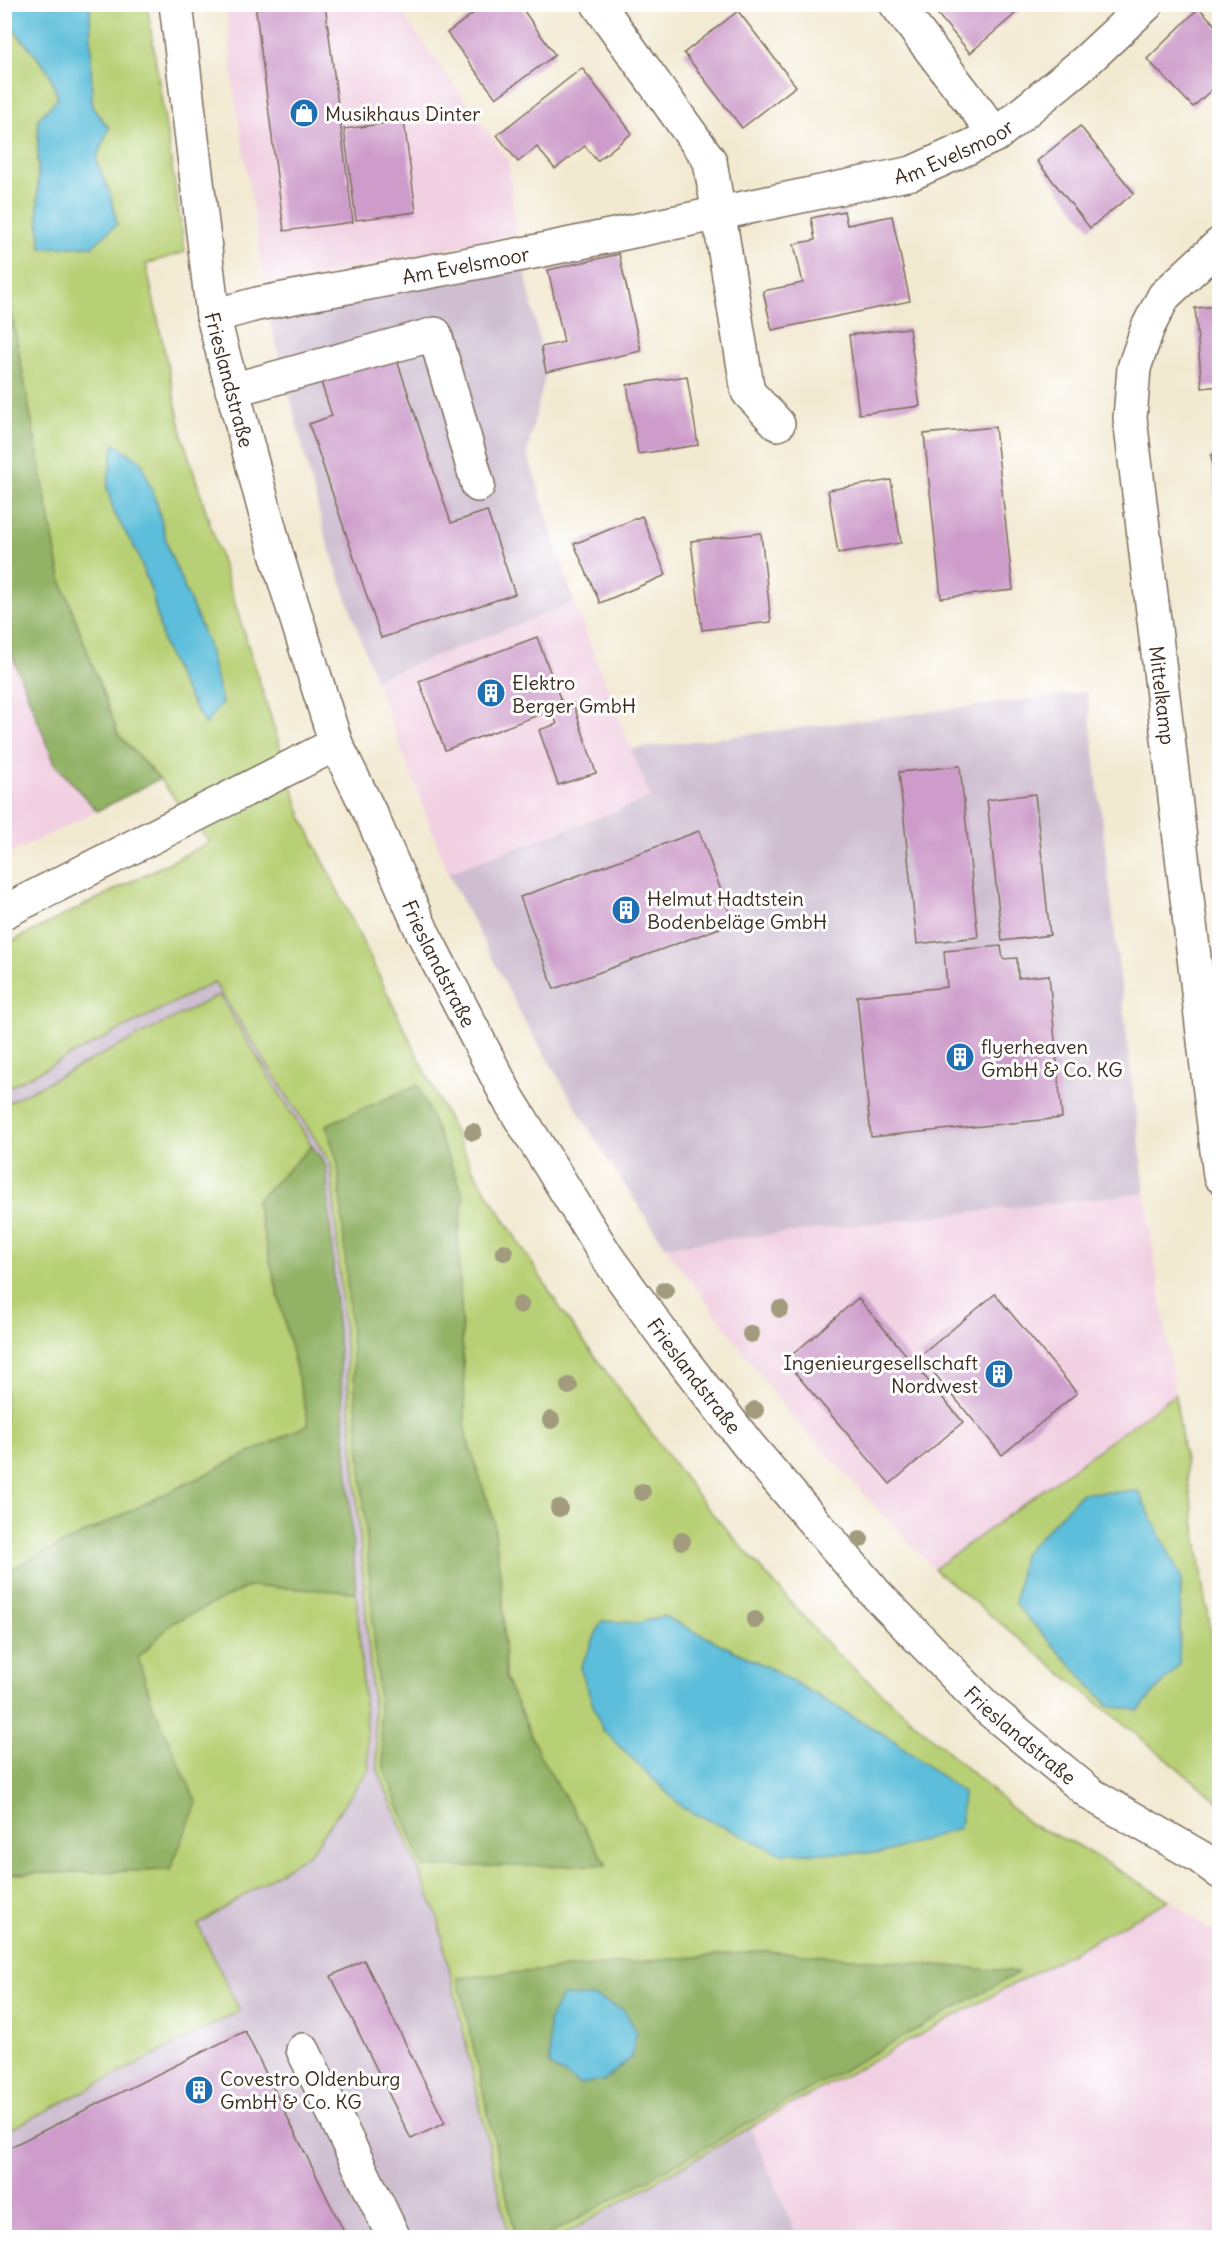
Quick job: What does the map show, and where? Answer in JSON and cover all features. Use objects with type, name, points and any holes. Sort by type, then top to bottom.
[{"type":"street","name":"Frieslandstraße","points":[[176,4],[213,316],[276,553],[336,744],[372,817],[422,932],[508,1098],[607,1257],[667,1341],[749,1446],[876,1594],[985,1706],[1092,1795],[1200,1857],[1220,1872]]},
{"type":"street","points":[[598,4],[710,161],[748,392],[778,424]]},
{"type":"street","points":[[896,4],[996,135]]},
{"type":"street","name":"Am Evelsmoor","points":[[213,316],[257,304],[533,252],[912,173],[996,135],[1086,61],[1147,4]]},
{"type":"street","name":"Mittelkamp","points":[[1220,244],[1164,296],[1153,317],[1134,368],[1131,418],[1220,1176]]},
{"type":"street","points":[[232,390],[435,334],[478,484]]},
{"type":"street","points":[[4,912],[336,744]]},
{"type":"street","points":[[303,2050],[394,2238]]},
{"type":"shaded area","points":[[226,5],[396,5],[508,160],[516,234],[266,288],[234,91]]},
{"type":"shaded area","points":[[524,266],[546,372],[527,452],[574,603],[375,679],[327,542],[270,320]]},
{"type":"shaded area","points":[[574,603],[651,798],[448,873],[375,679]]},
{"type":"shaded area","points":[[4,638],[55,764],[97,811],[5,856]]},
{"type":"shaded area","points":[[1087,692],[1145,1193],[665,1246],[604,1154],[524,1020],[448,873],[651,798],[631,749]]},
{"type":"shaded area","points":[[214,982],[331,1164],[378,1770],[438,1918],[509,2237],[5,2238],[5,1089]]},
{"type":"shaded area","points":[[1145,1193],[1175,1394],[934,1569],[791,1416],[665,1246]]},
{"type":"shaded area","points":[[1169,1900],[1219,1936],[1219,2237],[798,2237],[750,2127]]},
{"type":"shaded area","points":[[750,2127],[798,2237],[560,2237]]},
{"type":"green space","points":[[90,5],[147,5],[185,252],[146,264],[183,438],[302,817],[472,1168],[567,1319],[703,1503],[833,1650],[1031,1825],[1073,1843],[1169,1900],[750,2127],[560,2237],[543,2237],[1018,1972],[765,1951],[458,1978],[516,2237],[509,2237],[438,1918],[378,1770],[331,1164],[214,982],[5,1089],[5,945],[210,842],[159,779],[118,734],[61,580],[5,278],[4,18],[49,72],[58,98],[38,120],[38,211],[41,248],[92,246],[117,224],[110,194],[96,159],[109,128],[92,107]],"holes":[[[156,501],[169,551],[207,641],[222,703],[204,724],[164,646],[152,593],[137,552],[114,513]],[[326,1125],[464,1196],[458,1237],[466,1437],[493,1517],[503,1599],[505,1677],[541,1758],[423,1867],[338,1163]],[[663,1616],[773,1670],[893,1740],[602,1621],[639,1623]]]},
{"type":"green space","points":[[5,278],[61,580],[118,734],[159,779],[97,811],[55,764],[5,638]]},
{"type":"green space","points":[[219,995],[312,1146],[256,1202],[309,1424],[5,1572],[5,1104]]},
{"type":"green space","points":[[418,1085],[464,1196],[458,1237],[466,1437],[493,1517],[503,1599],[505,1677],[541,1758],[607,1865],[423,1867],[384,1768],[338,1163],[326,1125]]},
{"type":"green space","points":[[312,1146],[326,1166],[356,1592],[250,1586],[172,1623],[138,1658],[153,1706],[197,1803],[170,1870],[5,1874],[5,1572],[309,1424],[256,1201]]},
{"type":"green space","points":[[1175,1394],[1219,1686],[1219,1802],[934,1569]],"holes":[[[1138,1491],[1181,1578],[1179,1665]]]},
{"type":"green space","points":[[250,1586],[356,1592],[369,1769],[311,1852],[198,1925],[240,2011],[5,2132],[5,1874],[170,1870],[153,1706],[138,1658],[172,1623]]},
{"type":"green space","points":[[765,1951],[1019,1972],[543,2238],[516,2237],[458,1978]]},
{"type":"water","points":[[4,5],[90,5],[92,107],[109,128],[96,160],[110,194],[117,224],[93,246],[41,248],[38,211],[38,119],[58,98],[49,72],[5,18]]},
{"type":"water","points":[[114,443],[141,461],[156,501],[169,551],[207,641],[222,703],[205,725],[181,683],[164,646],[152,593],[137,552],[114,513],[107,488]]},
{"type":"water","points":[[1138,1491],[1181,1577],[1179,1665],[1138,1711],[1108,1705],[1015,1604],[1023,1554],[1082,1493]]},
{"type":"water","points":[[663,1616],[773,1670],[893,1740],[963,1793],[960,1828],[883,1853],[780,1853],[683,1808],[602,1729],[580,1668],[602,1621],[639,1623]]},
{"type":"water","points":[[562,1996],[594,1997],[624,2010],[636,2031],[631,2058],[603,2081],[579,2084],[550,2066],[549,2020]]},
{"type":"building","name":"Musikhaus Dinter","points":[[255,4],[325,4],[353,222],[284,231]]},
{"type":"building","points":[[486,4],[519,4],[555,55],[496,98],[447,33]]},
{"type":"building","points":[[929,4],[1017,4],[1021,9],[970,53]]},
{"type":"building","points":[[1199,8],[1220,30],[1220,82],[1193,107],[1147,59]]},
{"type":"building","points":[[738,11],[796,86],[742,128],[684,53]]},
{"type":"building","points":[[582,68],[632,133],[597,161],[585,146],[555,169],[537,147],[518,162],[497,135]]},
{"type":"building","points":[[404,121],[416,212],[356,220],[344,129]]},
{"type":"building","points":[[1080,126],[1134,193],[1090,228],[1037,161]]},
{"type":"building","points":[[844,211],[847,225],[892,216],[910,301],[772,330],[763,291],[803,283],[794,244],[815,240],[811,218]]},
{"type":"building","points":[[619,254],[641,351],[546,372],[541,347],[564,342],[548,270]]},
{"type":"building","points":[[1220,306],[1220,386],[1202,388],[1195,308]]},
{"type":"building","points":[[909,328],[920,406],[859,414],[849,335]]},
{"type":"building","points":[[396,357],[451,523],[487,511],[515,594],[381,638],[309,424],[332,416],[321,382]]},
{"type":"building","points":[[687,376],[698,445],[638,454],[627,385]]},
{"type":"building","points":[[995,427],[1013,590],[941,598],[924,434]]},
{"type":"building","points":[[1220,454],[1220,508],[1218,508],[1211,455]]},
{"type":"building","points":[[891,480],[901,543],[838,553],[828,490]]},
{"type":"building","points":[[642,516],[666,575],[600,603],[574,544]]},
{"type":"building","points":[[761,533],[771,622],[702,630],[691,541]]},
{"type":"building","name":"Elektro Berger GmbH","points":[[537,637],[563,706],[573,703],[596,773],[558,785],[539,730],[557,724],[552,710],[445,750],[419,681]]},
{"type":"building","points":[[960,766],[978,937],[917,944],[899,772]]},
{"type":"building","points":[[1035,794],[1050,935],[1002,941],[987,800]]},
{"type":"building","name":"Helmut Hadtstein Bodenbeläge GmbH","points":[[699,831],[733,923],[554,989],[520,897]]},
{"type":"building","name":"flyerheaven GmbH & Co. KG","points":[[1001,946],[1003,959],[1017,958],[1018,978],[1049,975],[1062,1118],[871,1137],[857,996],[947,987],[944,951]]},
{"type":"building","name":"Ingenieurgesellschaft Nordwest","points":[[995,1294],[1077,1393],[1002,1455],[920,1356]]},
{"type":"building","name":"Ingenieurgesellschaft Nordwest","points":[[858,1298],[963,1422],[890,1484],[785,1361]]},
{"type":"building","points":[[364,1960],[445,2123],[411,2139],[331,1976]]},
{"type":"building","name":"Covestro Oldenburg GmbH & Co. KG","points":[[245,2031],[346,2236],[4,2238],[4,2150]]},
{"type":"place","name":"Musikhaus Dinter","points":[[304,113]]},
{"type":"place","name":"Elektro Berger GmbH","points":[[491,693]]},
{"type":"place","name":"Helmut Hadtstein Bodenbeläge GmbH","points":[[626,910]]},
{"type":"place","name":"flyerheaven GmbH & Co. KG","points":[[960,1057]]},
{"type":"place","name":"Ingenieurgesellschaft Nordwest","points":[[999,1374]]},
{"type":"place","name":"Covestro Oldenburg GmbH & Co. KG","points":[[199,2090]]}]
